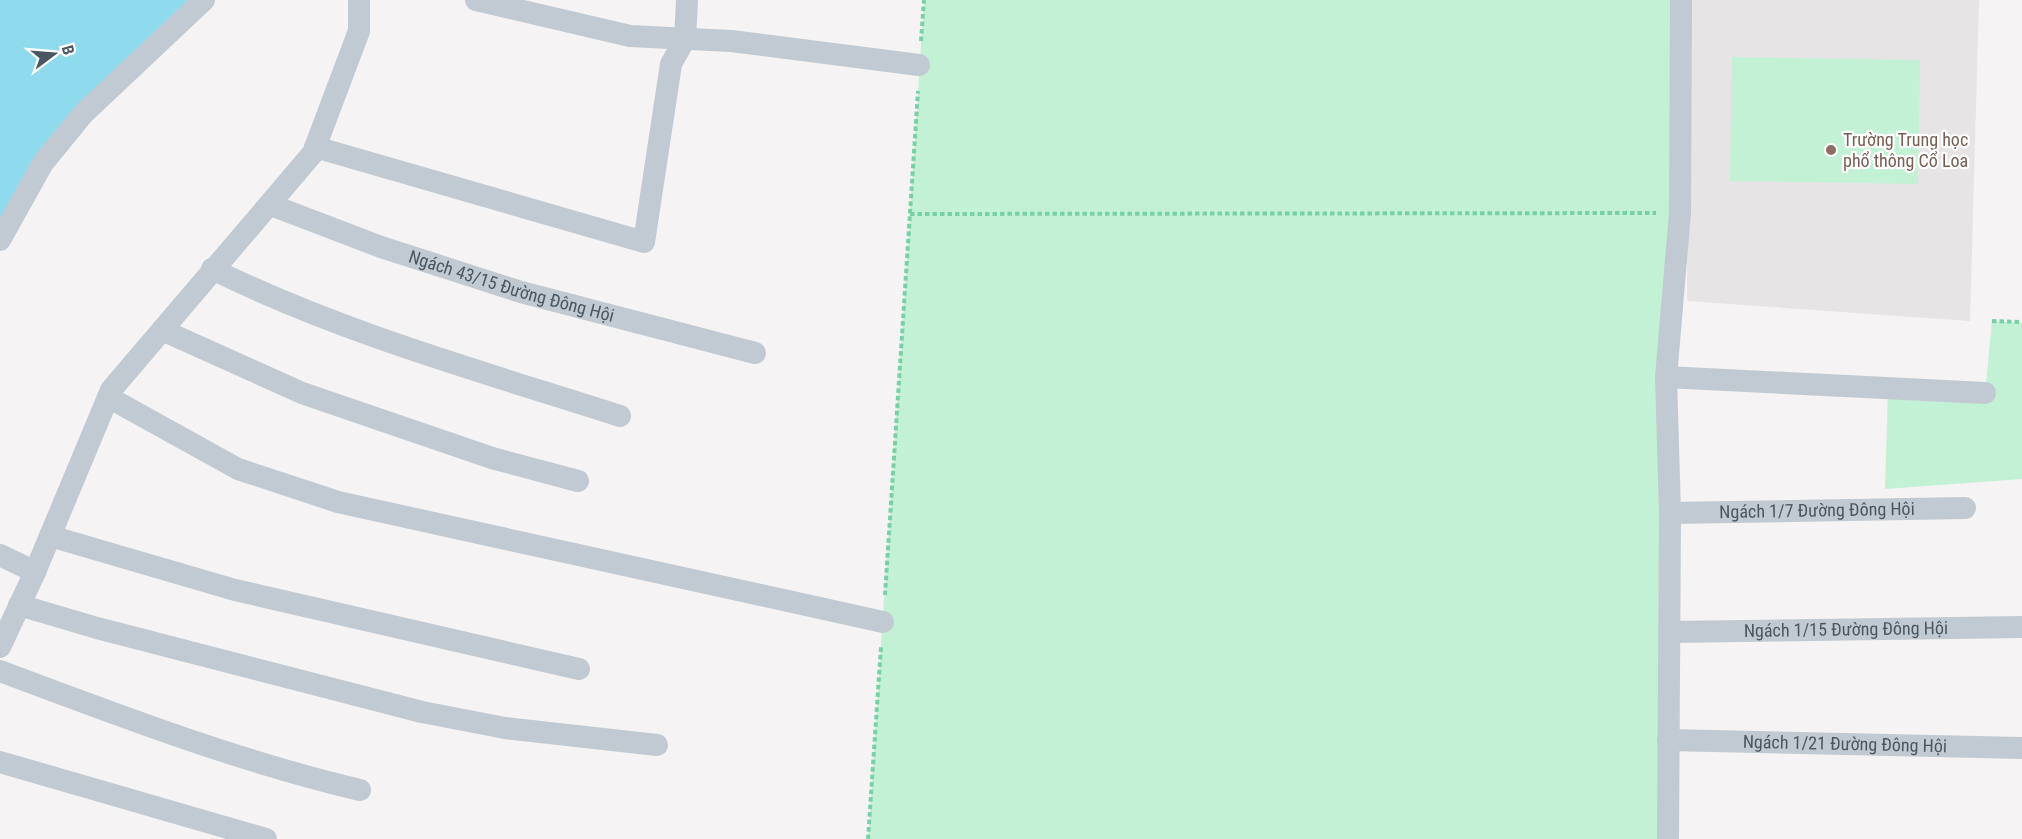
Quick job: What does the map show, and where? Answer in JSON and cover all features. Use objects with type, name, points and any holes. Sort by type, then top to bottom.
[{"type":"street","points":[[0,240],[43,163],[83,114],[204,0]]},
{"type":"street","points":[[0,647],[35,572],[111,390],[212,269],[271,206],[315,147],[359,31],[359,0]]},
{"type":"street","points":[[476,0],[630,36],[731,41],[919,64]]},
{"type":"street","points":[[315,147],[644,242],[671,64],[685,39],[687,0]]},
{"type":"street","points":[[1668,839],[1670,513],[1666,377],[1680,213],[1681,0]]},
{"type":"street","name":"Ngách 43/15 Đường Đông Hội","points":[[271,206],[381,247],[521,292],[754,353]]},
{"type":"street","points":[[212,269],[272,298],[452,363],[620,416]]},
{"type":"street","points":[[162,330],[302,393],[492,458],[578,481]]},
{"type":"street","points":[[1666,377],[1985,393]]},
{"type":"street","points":[[108,397],[238,469],[338,502],[883,622]]},
{"type":"street","name":"Ngách 1/7 Đường Đông Hội","points":[[1670,513],[1965,508]]},
{"type":"street","points":[[50,536],[236,590],[579,669]]},
{"type":"street","points":[[0,555],[35,572]]},
{"type":"street","points":[[19,605],[97,628],[422,712],[505,728],[657,745]]},
{"type":"street","name":"Ngách 1/15 Đường Đông Hội","points":[[1669,632],[2022,627]]},
{"type":"street","points":[[0,671],[147,726],[312,779],[360,790]]},
{"type":"street","name":"Ngách 1/21 Đường Đông Hội","points":[[1668,740],[2022,748]]},
{"type":"street","points":[[0,762],[266,839]]},
{"type":"path","points":[[868,839],[924,0]]},
{"type":"path","points":[[910,214],[1680,213]]},
{"type":"path","points":[[1992,321],[2022,322]]},
{"type":"shaded area","name":"Trường Trung học phổ thông Cổ Loa","points":[[1688,0],[1979,0],[1970,321],[1687,301]]},
{"type":"green space","points":[[924,0],[1677,0],[1670,839],[868,839]]},
{"type":"green space","points":[[1732,57],[1920,60],[1918,184],[1730,181]]},
{"type":"green space","points":[[1992,321],[2022,323],[2022,479],[1885,489],[1888,388],[1985,393]]},
{"type":"water","points":[[0,0],[208,0],[83,114],[0,240]]},
{"type":"place","name":"Trường Trung học phổ thông Cổ Loa","points":[[1831,150]]}]
